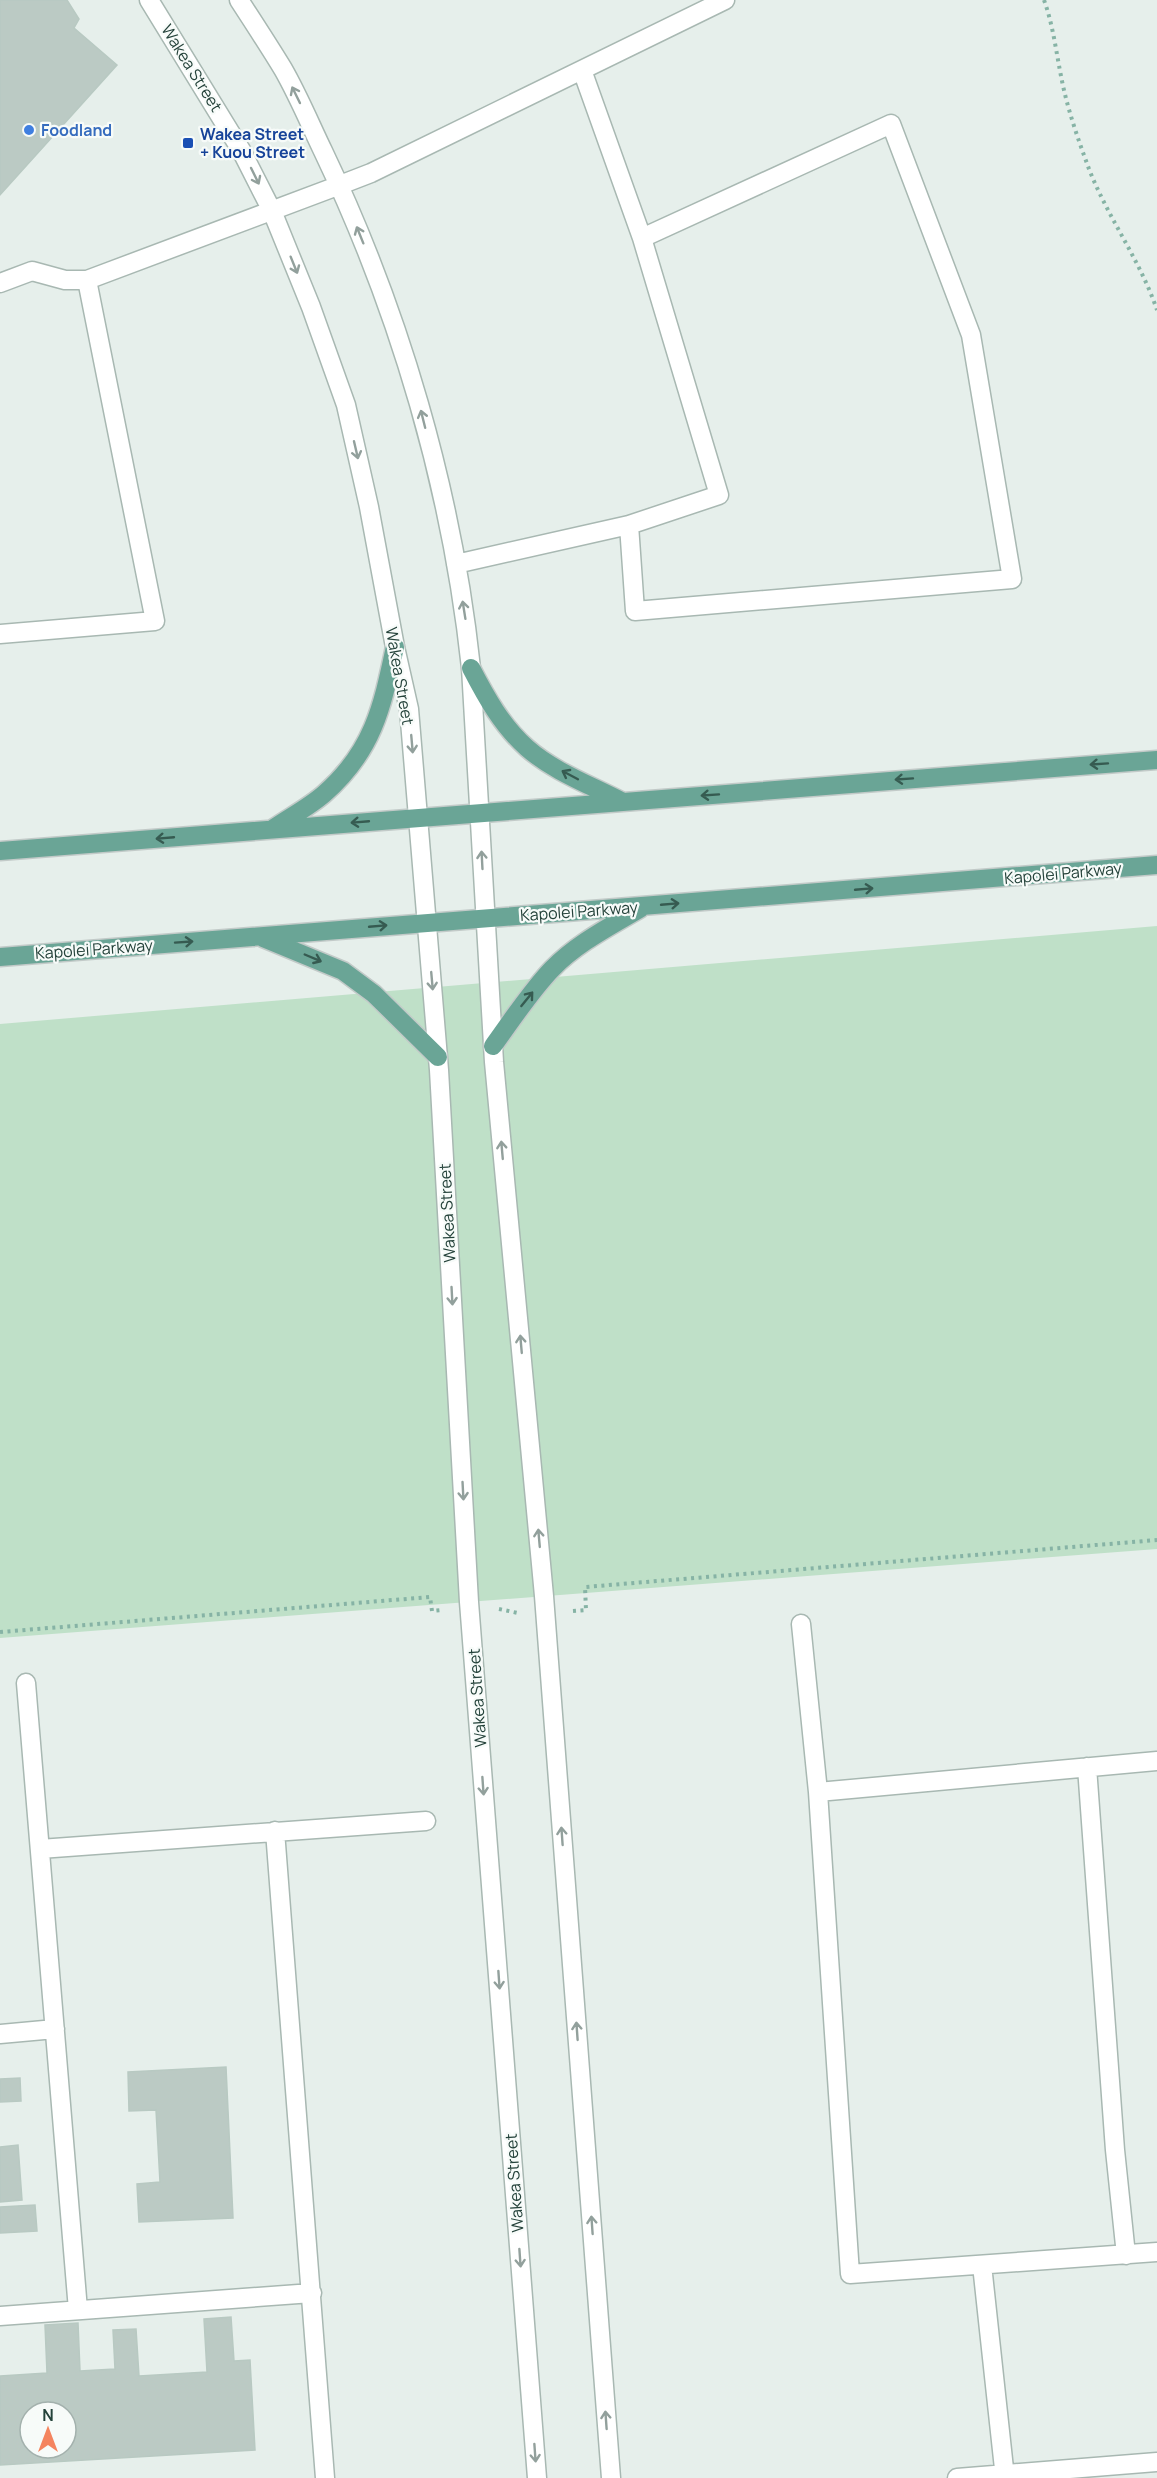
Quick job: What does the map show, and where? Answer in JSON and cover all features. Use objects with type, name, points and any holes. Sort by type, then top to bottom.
[{"type":"main road","points":[[273,829],[323,794],[353,763],[372,734],[384,696],[395,647]]},
{"type":"main road","points":[[471,668],[489,704],[529,750],[622,802]]},
{"type":"main road","points":[[0,851],[1157,760]]},
{"type":"main road","name":"Kapolei Parkway","points":[[0,957],[1157,865]]},
{"type":"main road","points":[[494,1054],[524,1002],[553,968],[589,940],[644,906]]},
{"type":"main road","points":[[258,936],[343,971],[374,994],[438,1063]]},
{"type":"street","name":"Wakea Street","points":[[149,0],[241,150],[272,211],[311,307],[346,405],[369,507],[409,709],[438,1063],[469,1602],[537,2478]]},
{"type":"street","points":[[239,0],[284,71],[340,185],[364,245],[418,400],[440,487],[465,616],[471,668],[494,1054],[544,1596],[610,2478]]},
{"type":"street","points":[[0,283],[32,271],[65,280],[87,280],[371,173],[726,0]]},
{"type":"street","points":[[456,564],[630,525],[719,495],[642,238],[582,70]]},
{"type":"street","points":[[630,525],[635,611],[1012,579],[971,335],[891,124],[642,238]]},
{"type":"street","points":[[0,634],[155,621],[87,280]]},
{"type":"street","points":[[801,1624],[818,1792],[850,2274],[1157,2252]]},
{"type":"street","points":[[26,1683],[78,2310]]},
{"type":"street","points":[[818,1792],[1157,1761]]},
{"type":"street","points":[[1087,1767],[1115,2150],[1126,2255]]},
{"type":"street","points":[[40,1849],[426,1821]]},
{"type":"street","points":[[276,1832],[325,2478]]},
{"type":"street","points":[[0,2034],[55,2029]]},
{"type":"street","points":[[982,2265],[1005,2476]]},
{"type":"street","points":[[0,2316],[312,2293]]},
{"type":"street","points":[[957,2478],[1005,2476],[1157,2462]]},
{"type":"path","points":[[1044,0],[1064,88],[1090,171],[1113,219],[1140,266],[1157,310]]},
{"type":"path","points":[[563,1612],[586,1610],[585,1587],[1157,1540]]},
{"type":"path","points":[[0,1632],[430,1598],[432,1611],[445,1610]]},
{"type":"path","points":[[489,1606],[524,1615]]},
{"type":"green space","points":[[1157,926],[1157,1549],[0,1638],[0,1024]]},
{"type":"building","name":"Foodland","points":[[0,0],[67,0],[79,19],[74,28],[117,65],[0,195]]},
{"type":"building","points":[[226,2067],[233,2218],[139,2222],[137,2184],[160,2182],[156,2110],[129,2111],[128,2072]]},
{"type":"building","points":[[20,2078],[21,2101],[0,2102],[0,2079]]},
{"type":"building","points":[[18,2145],[22,2200],[0,2202],[0,2147]]},
{"type":"building","points":[[35,2205],[37,2231],[0,2233],[0,2207]]},
{"type":"building","points":[[231,2317],[234,2361],[250,2360],[255,2450],[0,2465],[0,2376],[47,2373],[45,2325],[78,2323],[80,2371],[115,2369],[113,2330],[136,2329],[139,2376],[207,2372],[204,2319]]},
{"type":"place","name":"Foodland","points":[[29,130]]},
{"type":"place","name":"Wakea Street + Kuou Street","points":[[188,143]]}]
